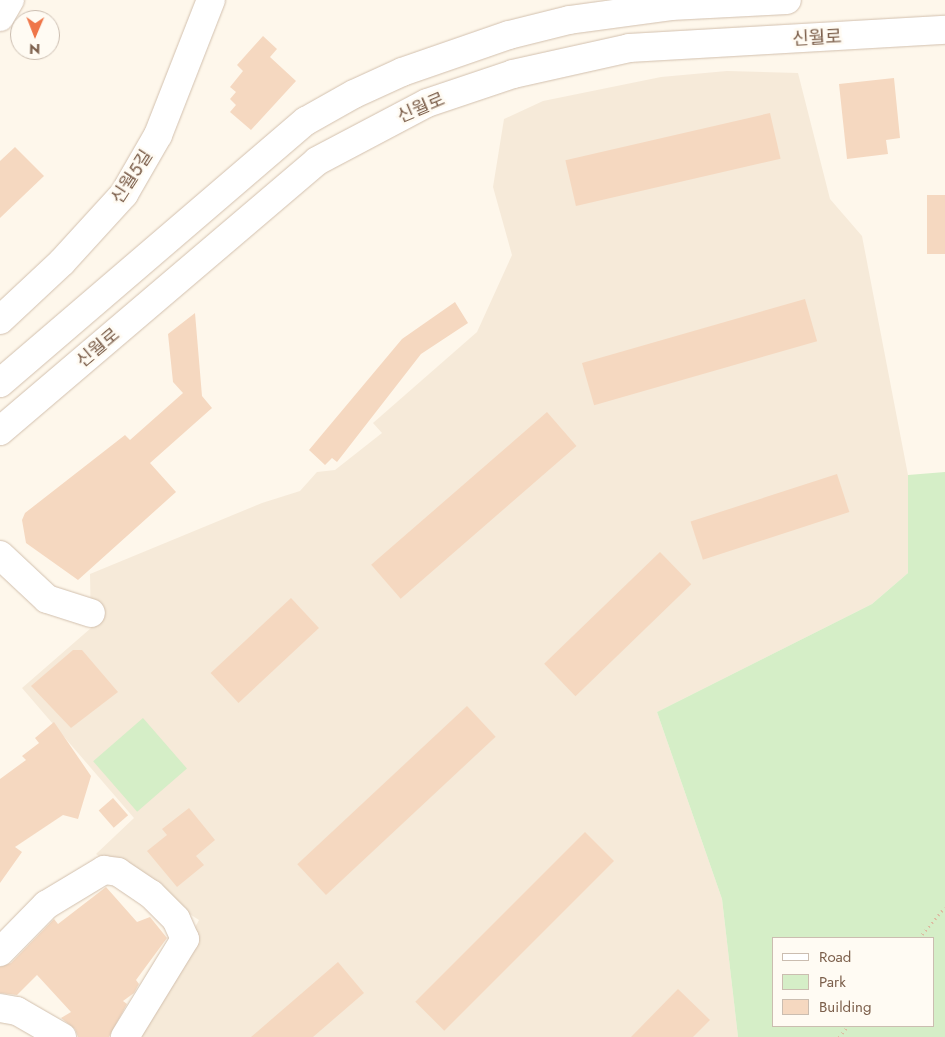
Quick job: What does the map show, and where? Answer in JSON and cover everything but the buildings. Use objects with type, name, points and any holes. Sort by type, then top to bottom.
[{"type":"street","points":[[0,17],[10,0]]},
{"type":"street","name":"신월5길","points":[[0,320],[62,262],[124,194],[158,135],[211,0]]},
{"type":"street","name":"신월로","points":[[0,383],[306,122],[354,94],[500,38],[569,20],[671,6],[787,0]]},
{"type":"street","name":"신월로","points":[[0,431],[317,161],[427,103],[513,74],[629,48],[945,30]]},
{"type":"street","points":[[0,555],[47,599],[91,613]]},
{"type":"street","points":[[0,952],[46,905],[104,870],[118,872],[151,894],[186,935],[162,983],[125,1037]]},
{"type":"street","points":[[0,1008],[25,1015],[62,1037]]},
{"type":"path","points":[[920,937],[945,907]]},
{"type":"path","points":[[839,1037],[847,1027]]},
{"type":"shaded area","points":[[727,71],[798,73],[830,199],[862,236],[908,475],[908,573],[872,604],[657,712],[722,899],[738,1037],[136,1037],[199,920],[96,854],[134,818],[22,688],[91,628],[90,574],[262,503],[300,491],[317,472],[335,470],[382,433],[373,423],[477,332],[512,255],[493,187],[504,119],[543,101],[661,77]]},
{"type":"green space","points":[[945,472],[945,1037],[738,1037],[722,899],[657,712],[872,604],[908,573],[908,475]]},
{"type":"green space","points":[[143,718],[187,769],[137,812],[93,761]]}]
